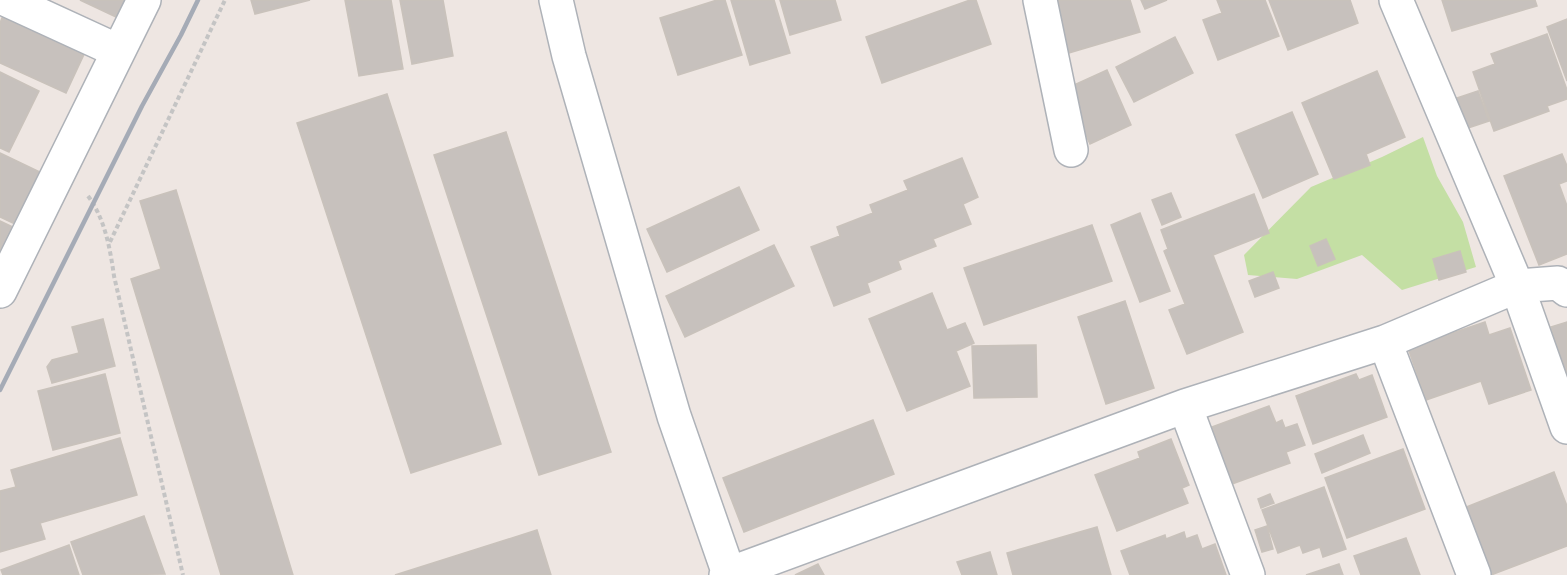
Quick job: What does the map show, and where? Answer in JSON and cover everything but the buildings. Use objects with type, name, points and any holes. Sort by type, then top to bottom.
[{"type":"street","points":[[7,0],[118,51]]},
{"type":"street","points":[[0,291],[69,174],[118,51],[144,0]]},
{"type":"street","points":[[556,0],[569,56],[674,416],[728,574],[1185,406],[1385,342],[1517,286],[1558,283],[1567,290]]},
{"type":"street","points":[[1040,0],[1071,150]]},
{"type":"street","points":[[1396,0],[1517,286],[1567,427]]},
{"type":"street","points":[[1385,342],[1474,575]]},
{"type":"street","points":[[1185,406],[1248,575]]},
{"type":"path","points":[[109,243],[225,0]]},
{"type":"path","points":[[69,174],[93,203],[109,243],[114,276],[183,575]]},
{"type":"green space","points":[[1423,137],[1437,176],[1463,222],[1476,267],[1402,290],[1362,255],[1297,279],[1248,275],[1244,255],[1311,187]]},
{"type":"railway","points":[[0,390],[142,106],[198,0]]}]
